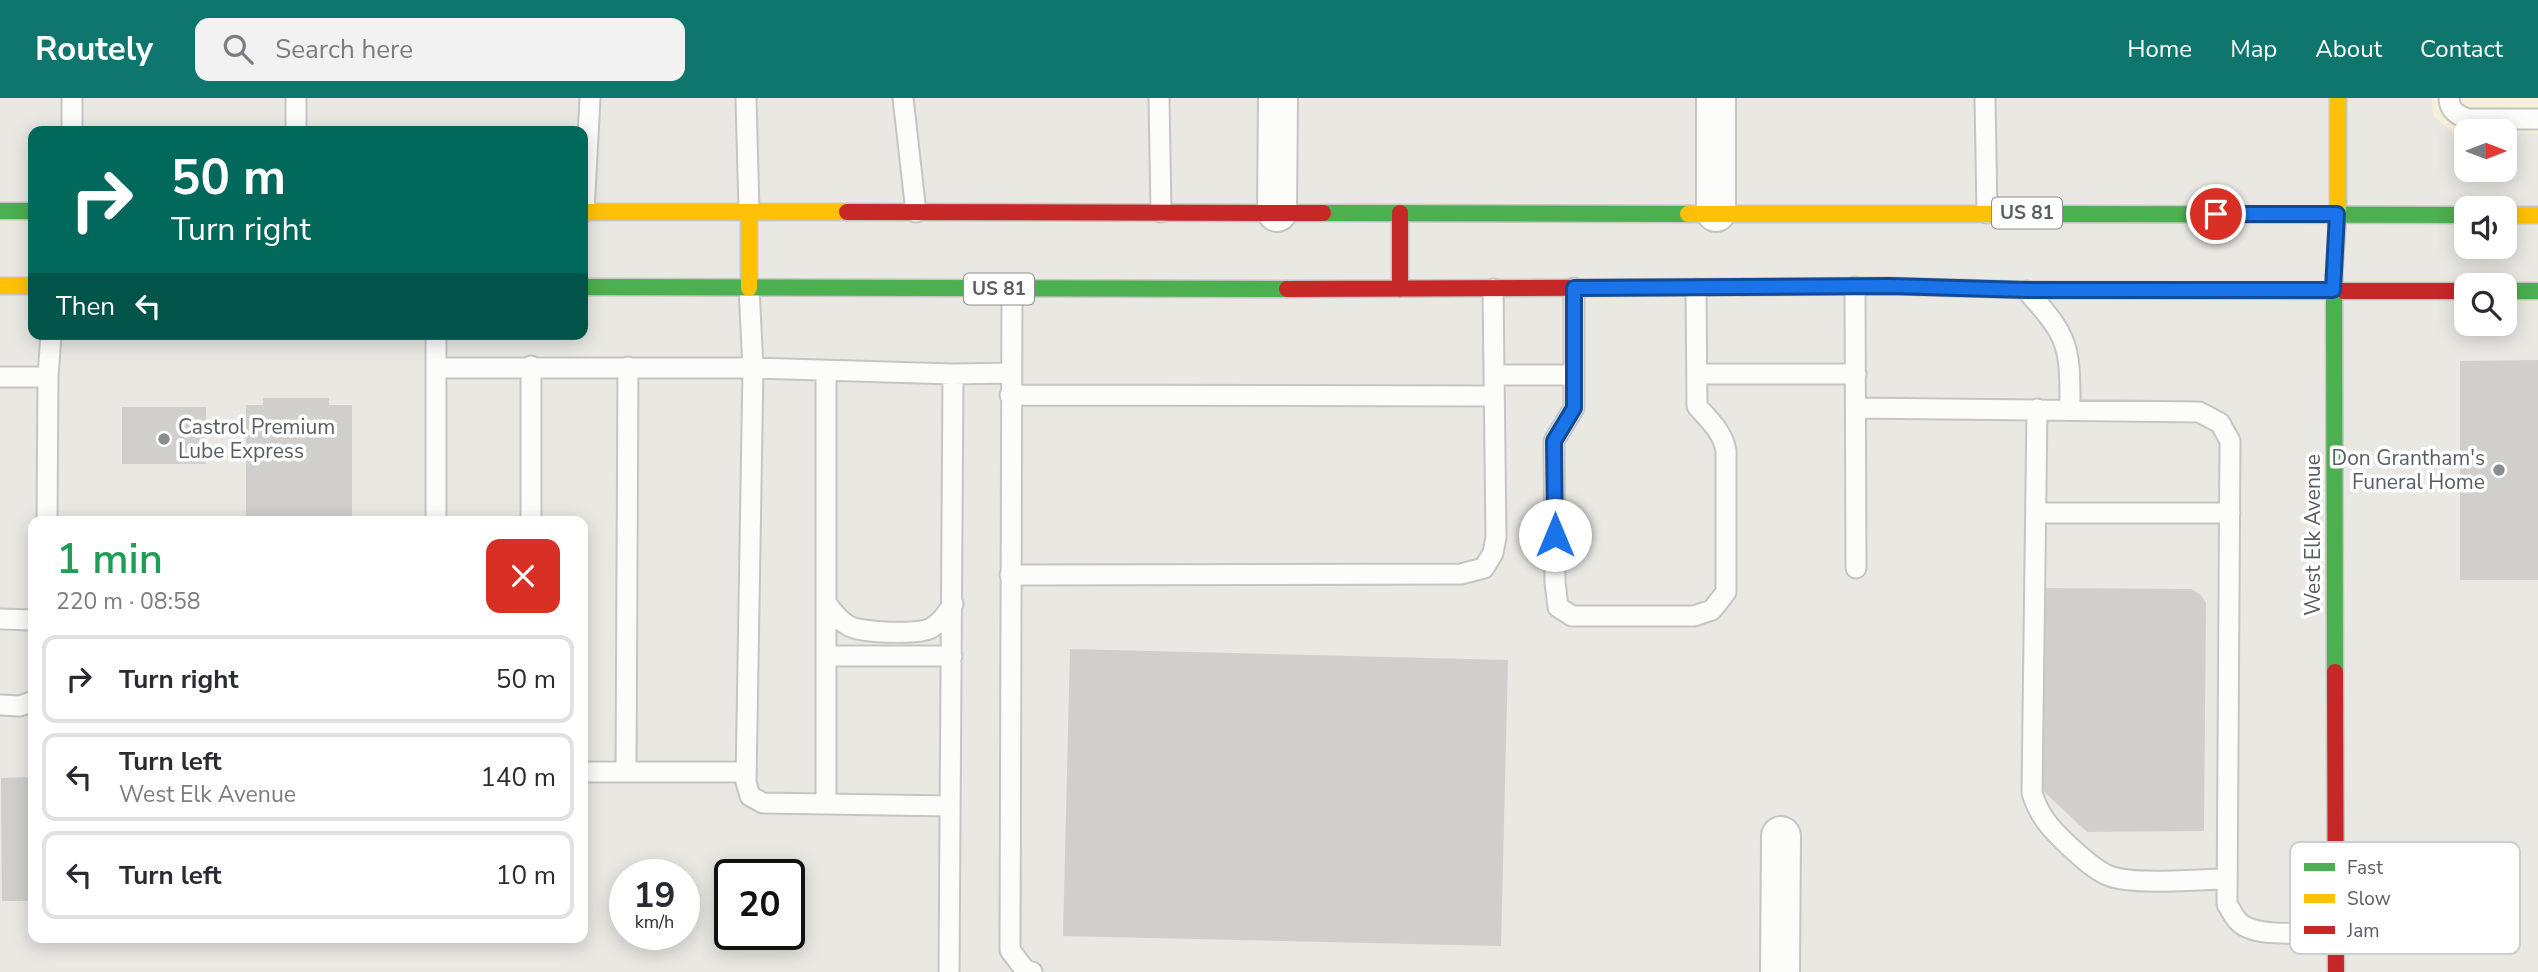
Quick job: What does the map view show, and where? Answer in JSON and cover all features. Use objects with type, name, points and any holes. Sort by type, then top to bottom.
[{"type":"main road","name":"West Elk Avenue","points":[[2336,842],[2333,290],[2338,98]]},
{"type":"main road","points":[[0,211],[28,211]]},
{"type":"main road","name":"US 81","points":[[588,212],[2454,215]]},
{"type":"main road","points":[[749,212],[749,288]]},
{"type":"main road","points":[[1400,213],[1401,289]]},
{"type":"main road","points":[[2517,215],[2538,215]]},
{"type":"main road","points":[[0,286],[28,286]]},
{"type":"main road","name":"US 81","points":[[588,287],[1855,287],[2454,291]]},
{"type":"main road","points":[[2517,291],[2538,291]]},
{"type":"main road","name":"West Elk Avenue","points":[[2336,954],[2336,972]]},
{"type":"street","points":[[1277,212],[1278,98]]},
{"type":"street","points":[[1716,98],[1716,212]]},
{"type":"street","points":[[1780,972],[1781,836]]},
{"type":"lane","points":[[72,98],[72,126]]},
{"type":"lane","points":[[296,98],[296,126]]},
{"type":"lane","points":[[588,131],[590,98]]},
{"type":"lane","points":[[746,98],[749,212]]},
{"type":"lane","points":[[903,98],[916,212]]},
{"type":"lane","points":[[1160,98],[1161,212]]},
{"type":"lane","points":[[1985,98],[1987,213]]},
{"type":"lane","points":[[2449,98],[2449,106],[2457,116],[2468,119],[2538,119]]},
{"type":"lane","points":[[1855,287],[1856,568]]},
{"type":"lane","points":[[749,288],[753,368],[746,772],[750,796],[763,803],[950,806]]},
{"type":"lane","points":[[1574,288],[1574,408],[1554,441],[1555,582],[1558,607],[1572,616],[1694,616],[1712,610],[1726,592],[1724,441],[1719,430],[1697,406],[1696,289]]},
{"type":"lane","points":[[1012,289],[1010,950],[1027,971]]},
{"type":"lane","points":[[1010,575],[1461,574],[1484,568],[1493,553],[1496,537],[1493,289]]},
{"type":"lane","points":[[2026,290],[2053,320],[2065,340],[2070,365],[2070,410]]},
{"type":"lane","points":[[47,516],[51,340]]},
{"type":"lane","points":[[436,340],[436,516]]},
{"type":"lane","points":[[436,368],[531,366],[1011,373]]},
{"type":"lane","points":[[531,366],[531,516]]},
{"type":"lane","points":[[626,772],[628,367]]},
{"type":"lane","points":[[826,372],[826,804]]},
{"type":"lane","points":[[949,972],[953,374]]},
{"type":"lane","points":[[1697,374],[1856,374]]},
{"type":"lane","points":[[1494,375],[1574,375]]},
{"type":"lane","points":[[0,377],[48,377]]},
{"type":"lane","points":[[1010,395],[1494,396]]},
{"type":"lane","points":[[1856,408],[2199,412],[2220,423],[2230,441],[2227,904],[2240,924],[2256,930],[2290,933]]},
{"type":"lane","points":[[2037,410],[2032,793],[2038,812],[2049,827],[2089,864],[2109,876],[2133,880],[2226,879]]},
{"type":"lane","points":[[2035,513],[2230,513]]},
{"type":"lane","points":[[826,603],[835,616],[851,628],[906,631],[928,630],[942,621],[953,604]]},
{"type":"lane","points":[[0,619],[28,620]]},
{"type":"lane","points":[[826,656],[952,656]]},
{"type":"lane","points":[[0,705],[20,706],[28,703]]},
{"type":"lane","points":[[588,772],[746,772]]},
{"type":"shaded area","points":[[2432,98],[2538,98],[2538,133],[2517,133],[2517,119],[2454,119],[2454,133],[2433,116]]},
{"type":"building","name":"Don Grantham's Funeral Home","points":[[2538,360],[2538,580],[2460,580],[2460,361]]},
{"type":"building","points":[[263,398],[329,398],[329,405],[352,405],[352,516],[246,516],[246,405],[263,405]]},
{"type":"building","points":[[122,407],[206,407],[206,464],[122,464]]},
{"type":"building","points":[[2043,588],[2191,589],[2201,595],[2206,603],[2204,831],[2087,832],[2040,788]]},
{"type":"building","points":[[1070,649],[1508,660],[1501,946],[1063,936]]},
{"type":"building","points":[[28,777],[28,901],[2,901],[1,778]]},
{"type":"traffic: fast","points":[[0,211],[28,211]]},
{"type":"traffic: fast","points":[[1323,213],[1688,214]]},
{"type":"traffic: fast","points":[[2021,214],[2454,215]]},
{"type":"traffic: fast","points":[[2334,275],[2335,672]]},
{"type":"traffic: fast","points":[[588,287],[1287,289]]},
{"type":"traffic: fast","points":[[1743,287],[2344,291]]},
{"type":"traffic: fast","points":[[2517,291],[2538,291]]},
{"type":"traffic: slow","points":[[2334,275],[2338,214],[2338,98]]},
{"type":"traffic: slow","points":[[588,212],[847,212]]},
{"type":"traffic: slow","points":[[749,212],[749,288]]},
{"type":"traffic: slow","points":[[1688,214],[2021,214]]},
{"type":"traffic: slow","points":[[2517,215],[2538,215]]},
{"type":"traffic: slow","points":[[0,286],[28,286]]},
{"type":"traffic: jam","points":[[847,212],[1323,213]]},
{"type":"traffic: jam","points":[[1400,213],[1400,289]]},
{"type":"traffic: jam","points":[[1287,289],[1743,287]]},
{"type":"traffic: jam","points":[[2344,291],[2454,291]]},
{"type":"traffic: jam","points":[[2335,672],[2336,842]]},
{"type":"traffic: jam","points":[[2336,954],[2336,972]]},
{"type":"place","name":"Castrol Premium Lube Express","points":[[164,439]]},
{"type":"place","name":"Don Grantham's Funeral Home","points":[[2499,470]]},
{"type":"route","points":[[1555,535],[1554,441],[1574,408],[1574,288],[1890,286],[2026,290],[2333,290],[2337,214],[2216,214]]}]
